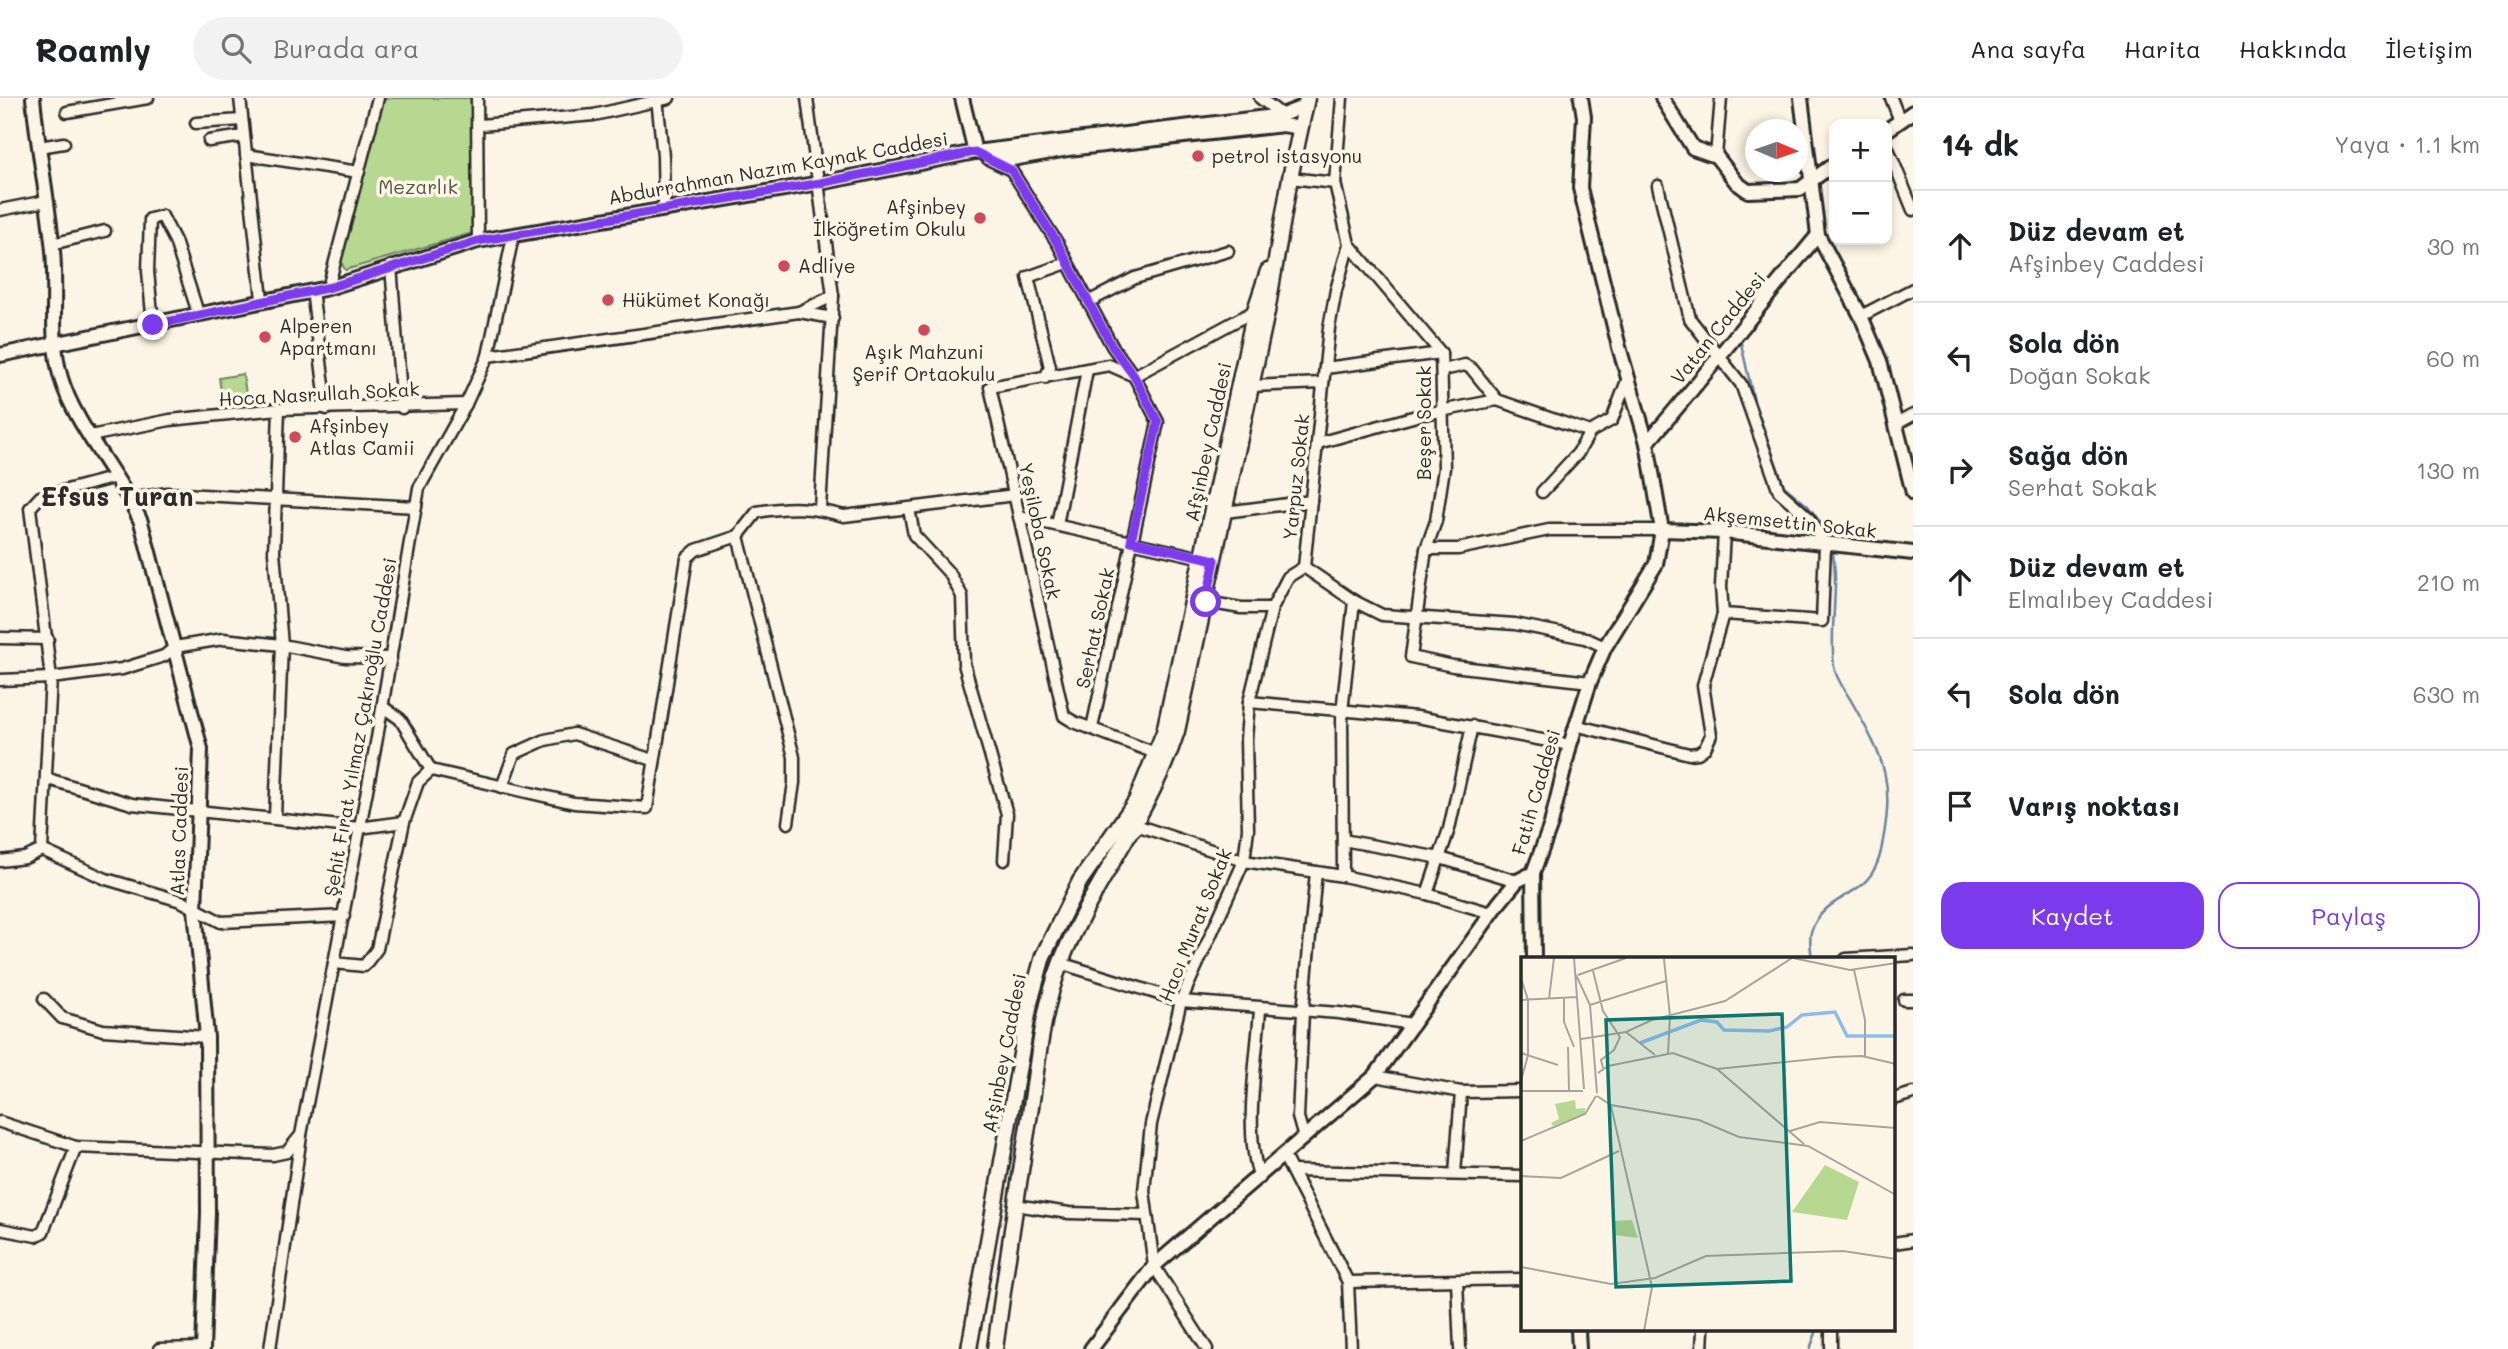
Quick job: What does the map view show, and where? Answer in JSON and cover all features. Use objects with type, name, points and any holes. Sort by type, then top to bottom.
[{"type":"main road","name":"Afşinbey Caddesi","points":[[969,1349],[1030,1003],[1043,956],[1080,880],[1136,801],[1163,756],[1209,559],[1261,311],[1284,219],[1305,102]]},
{"type":"main road","name":"Afşinbey Caddesi","points":[[995,1349],[1045,1018],[1060,963],[1097,885],[1132,832],[1163,756],[1206,602],[1209,559],[1225,512],[1252,386],[1261,311]]},
{"type":"street","name":"Atlas Caddesi","points":[[33,98],[52,244],[55,344],[61,380],[90,436],[131,499],[147,543],[201,749],[201,810],[195,910],[207,1037],[205,1151],[208,1213],[203,1348]]},
{"type":"street","points":[[67,112],[148,98]]},
{"type":"street","points":[[240,98],[262,299]]},
{"type":"street","points":[[328,288],[378,98]]},
{"type":"street","points":[[477,98],[480,125],[478,241]]},
{"type":"street","points":[[480,125],[594,115],[669,98]]},
{"type":"street","points":[[807,98],[833,296],[820,508]]},
{"type":"street","points":[[962,98],[975,152],[1007,160],[1068,149],[1283,125],[1300,128]]},
{"type":"street","points":[[1260,98],[1282,115]]},
{"type":"street","name":"Beşer Sokak","points":[[1342,98],[1335,183],[1349,244],[1441,353],[1444,468],[1436,521],[1426,549],[1411,657],[1453,666],[1590,682]]},
{"type":"street","name":"Fatih Caddesi","points":[[1091,1349],[1154,1266],[1260,1178],[1375,1076],[1491,913],[1517,881],[1533,873],[1546,837],[1575,725],[1590,682],[1605,647],[1656,564],[1662,530],[1647,443],[1580,188],[1584,117],[1581,98]]},
{"type":"street","points":[[1716,156],[1721,98]]},
{"type":"street","points":[[1801,98],[1814,181],[1814,215],[1818,235],[1861,316],[1880,361],[1898,424],[1913,493]]},
{"type":"street","points":[[1891,98],[1900,121]]},
{"type":"street","points":[[657,99],[664,208]]},
{"type":"street","points":[[1668,100],[1693,148],[1716,156],[1737,183],[1748,191],[1800,190],[1829,168]]},
{"type":"street","name":"Abdurrahman Nazım Kaynak Caddesi","points":[[0,355],[153,325],[262,299],[328,288],[391,266],[478,241],[820,183],[975,152],[1282,115],[1305,102]]},
{"type":"street","points":[[1892,127],[1913,113]]},
{"type":"street","points":[[197,123],[242,120]]},
{"type":"street","points":[[209,141],[244,136]]},
{"type":"street","points":[[38,147],[64,143]]},
{"type":"street","name":"Serhat Sokak","points":[[975,152],[1011,170],[1068,263],[1112,346],[1134,376],[1158,422],[1092,728]]},
{"type":"street","points":[[246,155],[359,172]]},
{"type":"street","points":[[1892,158],[1913,210]]},
{"type":"street","points":[[1290,178],[1335,183]]},
{"type":"street","points":[[1658,186],[1690,319],[1741,384],[1779,491],[1808,517],[1825,545],[1822,621],[1723,614]]},
{"type":"street","points":[[0,211],[46,201]]},
{"type":"street","points":[[153,325],[148,271],[150,219],[155,217],[162,216],[174,241],[198,313]]},
{"type":"street","points":[[52,244],[105,231]]},
{"type":"street","name":"Vatan Caddesi","points":[[1647,443],[1708,373],[1818,235]]},
{"type":"street","name":"Şehit Fırat Yılmaz Çakıroğlu Caddesi","points":[[271,1349],[301,1135],[383,707],[419,488],[466,404],[488,356],[513,236]]},
{"type":"street","name":"Yarpuz Sokak","points":[[1349,244],[1336,290],[1325,368],[1304,567],[1354,601],[1382,615],[1515,624],[1585,638],[1605,647]]},
{"type":"street","points":[[1088,302],[1135,278],[1228,251]]},
{"type":"street","points":[[1045,379],[1050,367],[1028,277],[1068,263]]},
{"type":"street","points":[[391,266],[402,408]]},
{"type":"street","points":[[1861,316],[1913,289]]},
{"type":"street","points":[[312,290],[327,409]]},
{"type":"street","points":[[488,356],[799,312],[833,296]]},
{"type":"street","points":[[1112,346],[1109,365],[1134,376],[1261,311]]},
{"type":"street","points":[[799,312],[833,318]]},
{"type":"street","points":[[1325,368],[1441,353]]},
{"type":"street","name":"Yeşiloba Sokak","points":[[1109,365],[1045,379],[990,387],[1064,716],[1163,756]]},
{"type":"street","points":[[1443,370],[1465,365],[1472,369],[1497,400]]},
{"type":"street","points":[[1057,525],[1087,370]]},
{"type":"street","points":[[1542,492],[1578,453],[1590,432],[1612,420],[1628,378]]},
{"type":"street","points":[[1252,386],[1323,383]]},
{"type":"street","points":[[1318,443],[1497,400],[1590,432]]},
{"type":"street","name":"Hoca Nasrullah Sokak","points":[[90,436],[170,420],[279,409],[402,408],[466,404]]},
{"type":"street","points":[[275,817],[282,645],[274,552],[278,500],[275,456],[279,409]]},
{"type":"street","points":[[1898,424],[1913,415]]},
{"type":"street","points":[[42,850],[48,779],[51,678],[30,508],[40,496],[116,477]]},
{"type":"street","points":[[131,499],[167,494],[416,507]]},
{"type":"street","points":[[383,707],[400,719],[431,770],[574,803],[647,808],[687,558],[696,550],[738,536],[757,512],[779,508],[820,508],[844,516],[1015,495]]},
{"type":"street","points":[[1225,512],[1311,501]]},
{"type":"street","points":[[909,509],[914,536],[950,574],[962,596],[964,664],[1007,814],[1004,860]]},
{"type":"street","points":[[1019,517],[1209,559]]},
{"type":"street","points":[[1426,549],[1458,549],[1549,530],[1662,530]]},
{"type":"street","name":"Akşemsettin Sokak","points":[[1662,530],[1724,532],[1913,553]]},
{"type":"street","points":[[1575,725],[1689,754],[1698,753],[1705,748],[1711,735],[1703,685],[1723,614],[1721,587],[1724,532]]},
{"type":"street","points":[[738,536],[794,757],[794,783],[788,823]]},
{"type":"street","name":"Hacı Murat Sokak","points":[[1154,1266],[1144,1191],[1152,1124],[1164,1059],[1181,1001],[1244,861],[1248,829],[1246,739],[1249,702],[1272,608],[1288,577],[1304,567]]},
{"type":"street","points":[[1343,876],[1342,712],[1354,601]]},
{"type":"street","points":[[1206,602],[1241,608],[1272,608]]},
{"type":"street","points":[[0,638],[48,639]]},
{"type":"street","points":[[0,680],[51,678],[122,669],[164,656],[175,647],[223,639],[282,645],[345,657],[391,658]]},
{"type":"street","points":[[1249,702],[1417,717],[1570,745]]},
{"type":"street","points":[[1427,894],[1459,793],[1472,726]]},
{"type":"street","points":[[502,787],[514,754],[545,740],[574,734],[653,760]]},
{"type":"street","points":[[334,963],[364,966],[377,949],[404,822],[418,782],[431,770]]},
{"type":"street","points":[[48,779],[132,804],[275,817],[359,828],[404,822]]},
{"type":"street","points":[[1132,832],[1139,826],[1244,861],[1343,876],[1427,894],[1491,913]]},
{"type":"street","points":[[1343,840],[1440,858],[1517,881]]},
{"type":"street","points":[[0,861],[25,858],[42,850]]},
{"type":"street","points":[[42,850],[96,875],[181,901],[221,922],[344,916]]},
{"type":"street","points":[[1304,1138],[1298,1117],[1303,1012],[1316,872]]},
{"type":"street","points":[[1533,873],[1534,957]]},
{"type":"street","points":[[1880,957],[1913,955]]},
{"type":"street","points":[[1060,963],[1181,1001],[1412,1024]]},
{"type":"street","points":[[44,999],[62,1018],[103,1030],[207,1037]]},
{"type":"street","points":[[1260,1009],[1253,1125],[1255,1163],[1260,1178]]},
{"type":"street","points":[[1375,1076],[1461,1092],[1521,1091]]},
{"type":"street","points":[[1455,1174],[1461,1092]]},
{"type":"street","points":[[1896,1098],[1913,1093]]},
{"type":"street","points":[[0,1122],[76,1147],[273,1155],[288,1152],[301,1135]]},
{"type":"street","points":[[0,1229],[36,1236],[43,1233],[76,1147]]},
{"type":"street","points":[[1284,1156],[1348,1282],[1351,1349]]},
{"type":"street","points":[[1292,1171],[1521,1176]]},
{"type":"street","points":[[1015,1205],[1069,1213],[1146,1215]]},
{"type":"street","points":[[1154,1266],[1207,1349]]},
{"type":"street","points":[[1348,1282],[1521,1279]]},
{"type":"street","points":[[1457,1281],[1460,1349]]},
{"type":"street","points":[[159,1349],[203,1348]]},
{"type":"green space","name":"Mezarlık","points":[[378,98],[477,98],[476,232],[345,270],[340,260]]},
{"type":"green space","points":[[243,374],[247,400],[223,404],[219,378]]},
{"type":"waterway","points":[[1740,339],[1754,401],[1784,486],[1808,506],[1829,539]]},
{"type":"waterway","points":[[1812,957],[1810,935],[1818,919],[1836,901],[1858,888],[1875,867],[1881,851],[1887,807],[1885,774],[1880,758],[1835,671],[1835,578],[1832,549]]},
{"type":"waterway","points":[[1810,1349],[1816,1332]]},
{"type":"place","name":"petrol istasyonu","points":[[1198,156]]},
{"type":"place","name":"Afşinbey İlköğretim Okulu","points":[[980,218]]},
{"type":"place","name":"Adliye","points":[[784,266]]},
{"type":"place","name":"Hükümet Konağı","points":[[608,300]]},
{"type":"place","name":"Aşık Mahzuni Şerif Ortaokulu","points":[[924,330]]},
{"type":"place","name":"Alperen Apartmanı","points":[[265,337]]},
{"type":"place","name":"Afşinbey Atlas Camii","points":[[295,437]]},
{"type":"district","name":"Efsus Turan","points":[[117,497]]},
{"type":"route","points":[[153,325],[262,299],[331,287],[391,266],[478,241],[820,183],[975,152],[1011,170],[1058,244],[1112,346],[1134,376],[1158,422],[1131,541],[1215,560],[1206,602]]}]
